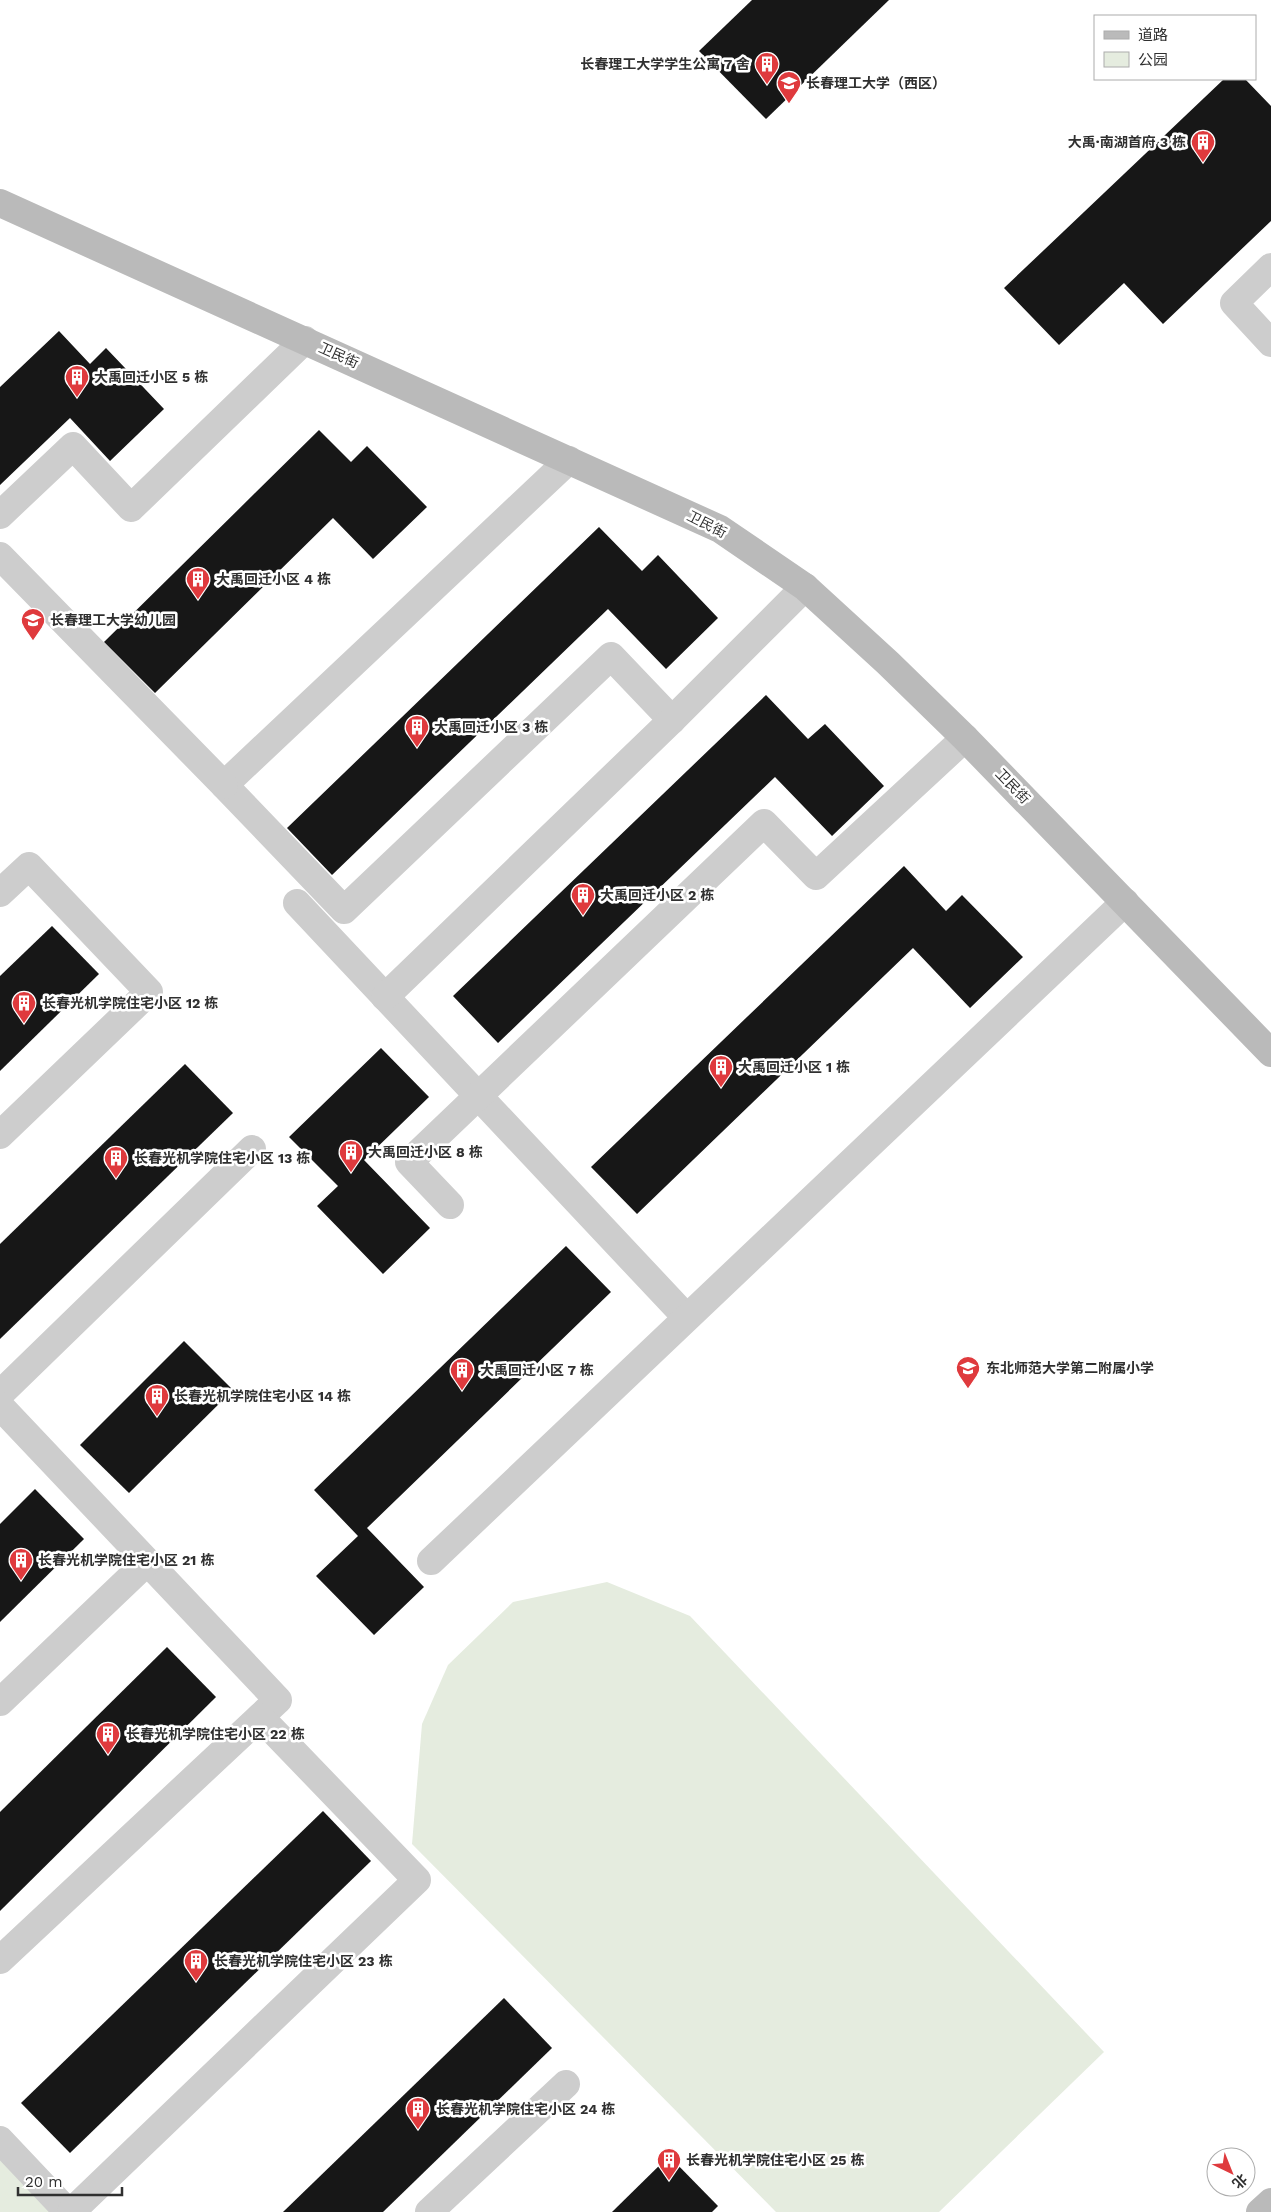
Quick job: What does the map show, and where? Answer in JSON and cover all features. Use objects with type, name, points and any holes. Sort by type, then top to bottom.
[{"type":"street","name":"卫民街","points":[[0,203],[720,529],[805,587],[888,662],[965,738],[1271,1053]]},
{"type":"street","points":[[1271,267],[1234,303],[1271,343]]},
{"type":"street","points":[[0,515],[74,446],[132,508],[305,340]]},
{"type":"street","points":[[224,785],[569,460]]},
{"type":"street","points":[[0,556],[344,910],[611,656],[672,720]]},
{"type":"street","points":[[385,997],[672,720],[805,587]]},
{"type":"street","points":[[450,1205],[410,1162],[764,823],[816,876],[965,738]]},
{"type":"street","points":[[0,893],[29,866],[149,992],[0,1135]]},
{"type":"street","points":[[432,1561],[686,1317],[1125,902]]},
{"type":"street","points":[[297,904],[686,1317]]},
{"type":"street","points":[[0,1394],[252,1149]]},
{"type":"street","points":[[0,1406],[278,1700],[0,1960]]},
{"type":"street","points":[[0,1702],[147,1562]]},
{"type":"street","points":[[0,2140],[69,2212],[416,1880],[260,1717]]},
{"type":"street","points":[[429,2212],[566,2084]]},
{"type":"street","points":[[1260,2212],[1271,2202]]},
{"type":"green space","points":[[607,1582],[690,1616],[1104,2052],[939,2212],[776,2212],[412,1844],[422,1724],[448,1665],[513,1602]]},
{"type":"green space","points":[[0,2140],[68,2212],[0,2212]]},
{"type":"building","name":"长春理工大学学生公寓 7 舍","points":[[752,0],[889,0],[766,119],[699,51]]},
{"type":"building","name":"大禹·南湖首府 3 栋","points":[[1223,80],[1246,80],[1271,106],[1271,221],[1163,324],[1124,283],[1059,345],[1004,288]]},
{"type":"building","name":"大禹回迁小区 5 栋","points":[[59,331],[90,364],[106,348],[164,409],[110,461],[70,418],[0,485],[0,387]]},
{"type":"building","name":"大禹回迁小区 4 栋","points":[[319,430],[351,462],[367,446],[427,507],[373,559],[333,518],[155,693],[104,642]]},
{"type":"building","name":"大禹回迁小区 3 栋","points":[[599,527],[642,571],[658,555],[718,618],[666,669],[608,609],[332,875],[287,828]]},
{"type":"building","name":"大禹回迁小区 2 栋","points":[[766,695],[808,739],[825,724],[884,786],[832,836],[775,777],[498,1043],[453,996]]},
{"type":"building","name":"大禹回迁小区 1 栋","points":[[904,866],[946,911],[962,895],[1023,957],[970,1008],[913,948],[637,1214],[591,1167]]},
{"type":"building","name":"长春光机学院住宅小区 12 栋","points":[[52,926],[99,974],[0,1071],[0,976]]},
{"type":"building","name":"大禹回迁小区 8 栋","points":[[381,1048],[429,1097],[364,1160],[430,1228],[383,1274],[317,1206],[338,1186],[289,1137]]},
{"type":"building","name":"长春光机学院住宅小区 13 栋","points":[[185,1064],[233,1113],[0,1339],[0,1244]]},
{"type":"building","name":"大禹回迁小区 7 栋","points":[[566,1246],[611,1292],[367,1528],[424,1587],[374,1635],[316,1576],[358,1536],[314,1490]]},
{"type":"building","name":"长春光机学院住宅小区 14 栋","points":[[184,1341],[233,1390],[129,1493],[80,1445]]},
{"type":"building","name":"长春光机学院住宅小区 21 栋","points":[[35,1489],[84,1539],[0,1622],[0,1524]]},
{"type":"building","name":"长春光机学院住宅小区 22 栋","points":[[167,1647],[216,1697],[0,1911],[0,1812]]},
{"type":"building","name":"长春光机学院住宅小区 23 栋","points":[[323,1811],[371,1861],[70,2153],[21,2103]]},
{"type":"building","name":"长春光机学院住宅小区 24 栋","points":[[504,1998],[552,2048],[383,2212],[283,2212]]},
{"type":"building","name":"长春光机学院住宅小区 25 栋","points":[[669,2156],[718,2206],[712,2212],[612,2212]]},
{"type":"place","name":"长春理工大学学生公寓 7 舍","points":[[767,85]]},
{"type":"place","name":"长春理工大学（西区）","points":[[789,104]]},
{"type":"place","name":"大禹·南湖首府 3 栋","points":[[1203,163]]},
{"type":"place","name":"大禹回迁小区 5 栋","points":[[77,398]]},
{"type":"place","name":"大禹回迁小区 4 栋","points":[[198,600]]},
{"type":"place","name":"长春理工大学幼儿园","points":[[33,641]]},
{"type":"place","name":"大禹回迁小区 3 栋","points":[[417,748]]},
{"type":"place","name":"大禹回迁小区 2 栋","points":[[583,916]]},
{"type":"place","name":"长春光机学院住宅小区 12 栋","points":[[24,1024]]},
{"type":"place","name":"大禹回迁小区 1 栋","points":[[721,1088]]},
{"type":"place","name":"大禹回迁小区 8 栋","points":[[351,1173]]},
{"type":"place","name":"长春光机学院住宅小区 13 栋","points":[[116,1179]]},
{"type":"place","name":"东北师范大学第二附属小学","points":[[968,1389]]},
{"type":"place","name":"大禹回迁小区 7 栋","points":[[462,1391]]},
{"type":"place","name":"长春光机学院住宅小区 14 栋","points":[[157,1417]]},
{"type":"place","name":"长春光机学院住宅小区 21 栋","points":[[21,1581]]},
{"type":"place","name":"长春光机学院住宅小区 22 栋","points":[[108,1755]]},
{"type":"place","name":"长春光机学院住宅小区 23 栋","points":[[196,1982]]},
{"type":"place","name":"长春光机学院住宅小区 24 栋","points":[[418,2130]]},
{"type":"place","name":"长春光机学院住宅小区 25 栋","points":[[669,2181]]}]
